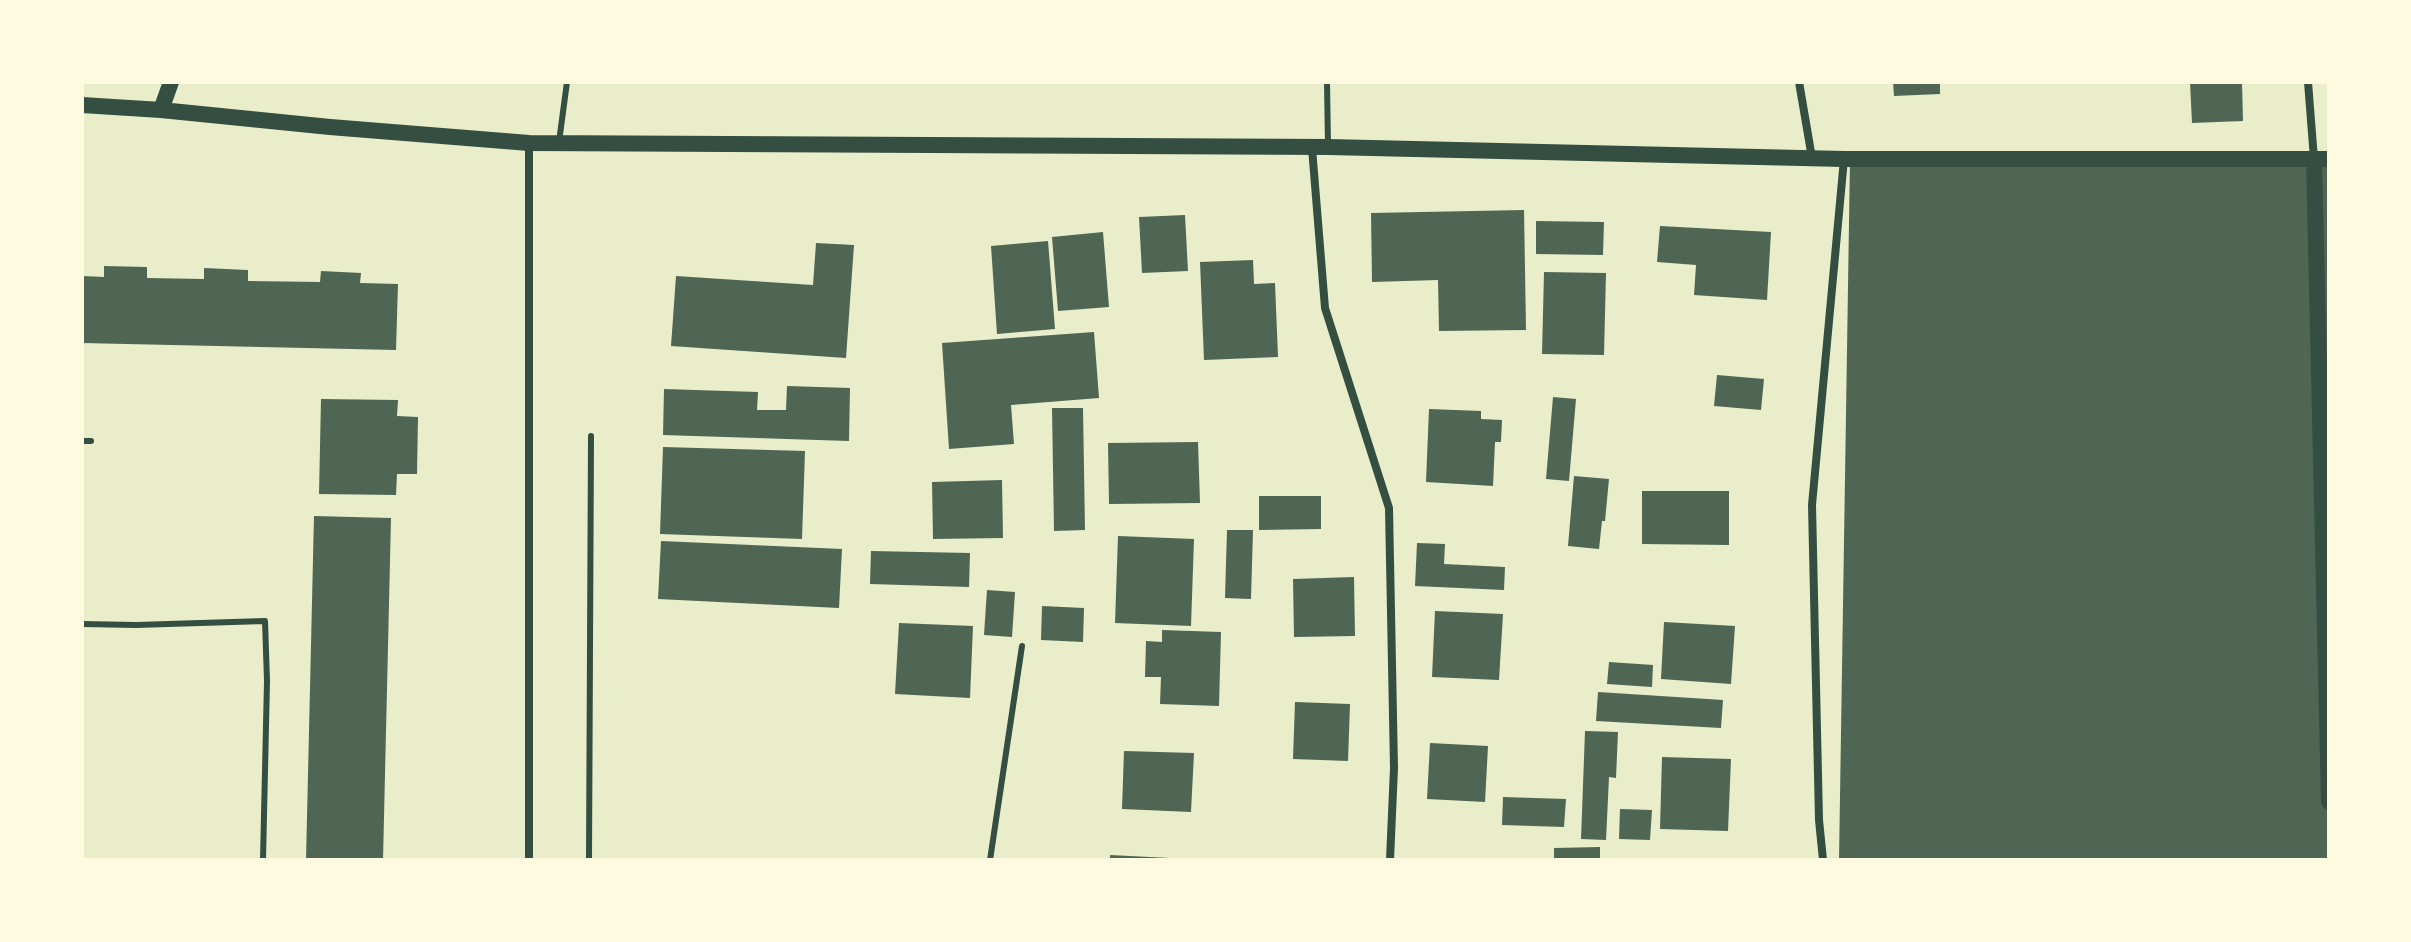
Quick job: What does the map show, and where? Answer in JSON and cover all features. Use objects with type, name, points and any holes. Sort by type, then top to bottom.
[{"type":"main road","points":[[161,110],[171,82]]},
{"type":"main road","points":[[82,105],[529,143],[1320,147],[1844,159],[2322,159],[2329,802]]},
{"type":"street","points":[[1799,82],[1812,158]]},
{"type":"street","points":[[2308,82],[2322,159]]},
{"type":"street","points":[[529,143],[529,860]]},
{"type":"street","points":[[1320,147],[1325,308],[1389,508],[1394,768],[1390,860]]},
{"type":"street","points":[[1823,860],[1819,820],[1812,505],[1844,159]]},
{"type":"lane","points":[[559,142],[567,82]]},
{"type":"lane","points":[[1320,147],[1327,82]]},
{"type":"lane","points":[[589,860],[591,436]]},
{"type":"lane","points":[[82,441],[91,441]]},
{"type":"lane","points":[[82,624],[265,621],[267,681],[263,860]]},
{"type":"lane","points":[[990,860],[1022,646]]},
{"type":"building","points":[[1893,82],[1940,82],[1940,94],[1894,96]]},
{"type":"building","points":[[2190,82],[2242,82],[2243,121],[2192,123]]},
{"type":"building","points":[[1850,159],[2329,166],[2329,860],[1839,860]]},
{"type":"building","points":[[1524,210],[1526,330],[1439,331],[1438,280],[1372,282],[1371,213]]},
{"type":"building","points":[[1185,215],[1188,271],[1142,273],[1139,217]]},
{"type":"building","points":[[1536,221],[1604,222],[1603,255],[1536,254]]},
{"type":"building","points":[[1660,226],[1771,232],[1767,300],[1694,295],[1696,265],[1657,262]]},
{"type":"building","points":[[1103,232],[1109,307],[1058,311],[1052,237]]},
{"type":"building","points":[[1048,241],[1055,329],[997,334],[991,246]]},
{"type":"building","points":[[816,243],[854,245],[846,358],[671,346],[676,276],[813,285]]},
{"type":"building","points":[[1253,260],[1254,284],[1275,283],[1278,357],[1204,360],[1200,262]]},
{"type":"building","points":[[104,266],[147,267],[147,278],[204,279],[204,268],[248,270],[248,281],[320,282],[321,271],[361,273],[360,283],[398,284],[396,350],[82,343],[82,276],[104,277]]},
{"type":"building","points":[[1544,272],[1606,273],[1604,355],[1542,354]]},
{"type":"building","points":[[1094,332],[1099,398],[1011,405],[1014,444],[949,449],[942,343]]},
{"type":"building","points":[[1717,375],[1764,379],[1761,410],[1714,406]]},
{"type":"building","points":[[787,386],[850,388],[849,441],[663,435],[664,389],[758,392],[757,410],[786,410]]},
{"type":"building","points":[[1553,397],[1576,399],[1569,481],[1546,479]]},
{"type":"building","points":[[321,399],[398,400],[397,416],[418,417],[417,474],[397,474],[396,495],[319,494]]},
{"type":"building","points":[[1052,408],[1083,408],[1085,530],[1054,531]]},
{"type":"building","points":[[1429,409],[1481,411],[1481,419],[1502,420],[1501,442],[1495,442],[1493,486],[1426,482]]},
{"type":"building","points":[[1198,442],[1200,503],[1109,504],[1108,443]]},
{"type":"building","points":[[663,447],[805,451],[802,539],[660,534]]},
{"type":"building","points":[[1574,476],[1609,479],[1599,549],[1568,546]]},
{"type":"building","points":[[1002,480],[1003,538],[933,539],[932,482]]},
{"type":"building","points":[[1642,491],[1729,491],[1729,545],[1642,544]]},
{"type":"building","points":[[1259,496],[1321,496],[1321,529],[1259,530]]},
{"type":"building","points":[[314,516],[391,518],[383,860],[306,860]]},
{"type":"building","points":[[1227,530],[1253,530],[1251,599],[1225,598]]},
{"type":"building","points":[[1118,536],[1194,539],[1191,626],[1115,623]]},
{"type":"building","points":[[661,541],[842,549],[839,608],[658,599]]},
{"type":"building","points":[[1417,543],[1445,544],[1444,564],[1505,567],[1504,590],[1415,586]]},
{"type":"building","points":[[871,551],[970,553],[969,587],[870,584]]},
{"type":"building","points":[[1354,577],[1355,636],[1294,637],[1293,579]]},
{"type":"building","points":[[987,590],[1015,592],[1012,637],[984,635]]},
{"type":"building","points":[[1042,606],[1084,608],[1083,642],[1041,640]]},
{"type":"building","points":[[1435,611],[1503,614],[1499,680],[1432,677]]},
{"type":"building","points":[[1664,622],[1735,626],[1731,684],[1661,679]]},
{"type":"building","points":[[899,623],[973,626],[970,698],[895,694]]},
{"type":"building","points":[[1162,630],[1221,632],[1219,706],[1160,704],[1161,677],[1145,677],[1146,641],[1162,642]]},
{"type":"building","points":[[1609,662],[1653,665],[1652,687],[1607,684]]},
{"type":"building","points":[[1598,692],[1723,700],[1721,728],[1596,721]]},
{"type":"building","points":[[1295,702],[1350,704],[1348,761],[1293,759]]},
{"type":"building","points":[[1585,731],[1618,732],[1616,778],[1609,777],[1606,840],[1581,839]]},
{"type":"building","points":[[1430,743],[1488,746],[1485,802],[1427,799]]},
{"type":"building","points":[[1124,751],[1194,753],[1191,812],[1122,809]]},
{"type":"building","points":[[1662,757],[1731,759],[1728,831],[1660,829]]},
{"type":"building","points":[[1503,797],[1566,799],[1564,827],[1502,825]]},
{"type":"building","points":[[1620,809],[1652,810],[1650,840],[1619,839]]},
{"type":"building","points":[[1600,847],[1600,860],[1554,860],[1554,848]]},
{"type":"building","points":[[1110,855],[1170,858],[1170,860],[1110,860]]}]
